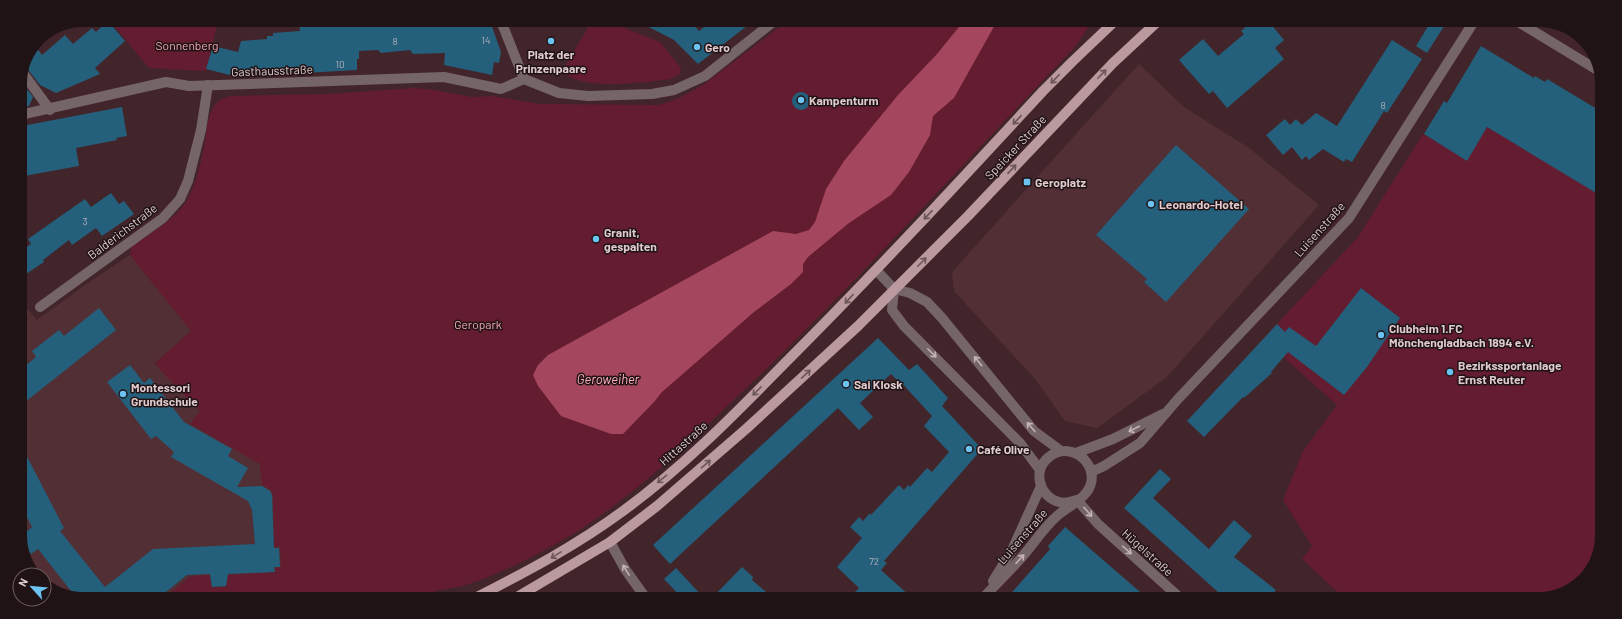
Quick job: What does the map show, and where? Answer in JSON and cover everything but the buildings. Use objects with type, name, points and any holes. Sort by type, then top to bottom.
[{"type":"main road","name":"Speicker Straße","points":[[876,270],[1043,91],[1109,27]]},
{"type":"main road","name":"Speicker Straße","points":[[894,289],[968,216],[1113,63],[1151,27]]},
{"type":"main road","name":"Hittastraße","points":[[486,592],[544,562],[584,537],[623,511],[680,465],[750,398],[876,270]]},
{"type":"main road","points":[[525,592],[610,542],[657,506],[746,429],[858,326],[894,289]]},
{"type":"street","points":[[503,27],[524,79],[559,93],[588,96],[652,94],[674,90],[705,76],[767,27]]},
{"type":"street","name":"Luisenstraße","points":[[1091,472],[1104,466],[1140,444],[1168,411],[1349,218],[1470,27]]},
{"type":"street","points":[[1527,27],[1592,67]]},
{"type":"street","name":"Gasthausstraße","points":[[27,115],[166,82],[189,86],[208,86],[444,77],[501,89],[524,79]]},
{"type":"street","points":[[27,79],[50,110]]},
{"type":"street","name":"Balderichstraße","points":[[40,307],[163,218],[174,208],[188,181],[201,130],[208,86]]},
{"type":"street","points":[[876,270],[894,289],[910,293],[927,302],[942,318],[1034,431],[1061,451],[1076,453],[1086,461],[1091,472],[1089,488],[1084,495],[1077,500],[1064,503],[1052,500],[1045,494],[1039,478],[1043,463],[1048,458],[1061,451]]},
{"type":"street","points":[[894,289],[892,310],[904,326],[1020,443],[1040,470]]},
{"type":"street","name":"Luisenstraße","points":[[1076,453],[1113,439],[1168,411]]},
{"type":"street","name":"Luisenstraße","points":[[987,592],[1025,525],[1041,486]]},
{"type":"street","name":"Luisenstraße","points":[[989,592],[1022,558],[1056,516],[1077,500]]},
{"type":"street","name":"Hügelstraße","points":[[1077,500],[1098,524],[1173,592]]},
{"type":"street","points":[[610,542],[625,569],[641,592]]},
{"type":"shaded area","points":[[1139,64],[1184,107],[1249,148],[1319,205],[1167,377],[1097,428],[1065,421],[1035,379],[954,291],[952,272]]},
{"type":"shaded area","points":[[130,255],[192,331],[155,363],[301,466],[285,592],[76,592],[65,589],[52,582],[52,567],[37,567],[30,554],[27,539],[27,308],[37,320]]},
{"type":"green space","name":"Sonnenberg","points":[[115,27],[216,27],[206,71],[149,68]]},
{"type":"green space","points":[[588,27],[622,27],[660,42],[681,68],[680,74],[671,79],[640,83],[610,84],[580,81],[570,77],[563,70]]},
{"type":"green space","name":"Geropark","points":[[779,27],[1089,27],[1075,47],[826,310],[740,394],[658,470],[616,505],[570,536],[522,562],[485,578],[466,585],[431,592],[171,592],[191,576],[209,575],[212,587],[226,587],[228,575],[275,572],[275,568],[281,567],[280,547],[274,547],[273,495],[271,490],[262,485],[260,464],[190,424],[200,411],[155,363],[191,331],[130,255],[131,247],[174,216],[188,199],[199,169],[210,115],[218,102],[223,98],[230,96],[328,94],[414,88],[435,90],[471,97],[491,96],[540,104],[659,105],[679,98],[703,85]]},
{"type":"green space","name":"Bezirkssportanlage Ernst Reuter","points":[[1487,127],[1595,191],[1595,536],[1592,554],[1581,573],[1573,580],[1557,589],[1546,592],[1337,592],[1302,559],[1312,546],[1283,500],[1303,451],[1337,405],[1263,339],[1358,237],[1423,134],[1467,160]]},
{"type":"water","name":"Geroweiher","points":[[959,27],[994,27],[954,98],[933,116],[930,135],[909,172],[891,195],[849,223],[808,257],[803,264],[803,272],[791,284],[754,312],[662,392],[623,434],[611,434],[561,416],[538,386],[533,375],[538,365],[548,355],[773,231],[796,234],[809,230],[815,222],[826,189],[844,161],[898,95],[937,54]]},
{"type":"place","name":"Platz der Prinzenpaare","points":[[551,41]]},
{"type":"place","name":"Gero","points":[[697,47]]},
{"type":"place","name":"Kampenturm","points":[[801,100]]},
{"type":"place","name":"Geroplatz","points":[[1027,182]]},
{"type":"place","name":"Leonardo-Hotel","points":[[1151,204]]},
{"type":"place","name":"Granit, gespalten","points":[[596,239]]},
{"type":"place","name":"Clubheim 1.FC Mönchengladbach 1894 e.V.","points":[[1381,335]]},
{"type":"place","name":"Bezirkssportanlage Ernst Reuter","points":[[1450,372]]},
{"type":"place","name":"Sai KIosk","points":[[846,384]]},
{"type":"place","name":"Montessori Grundschule","points":[[123,394]]},
{"type":"place","name":"Café Olive","points":[[969,449]]}]
